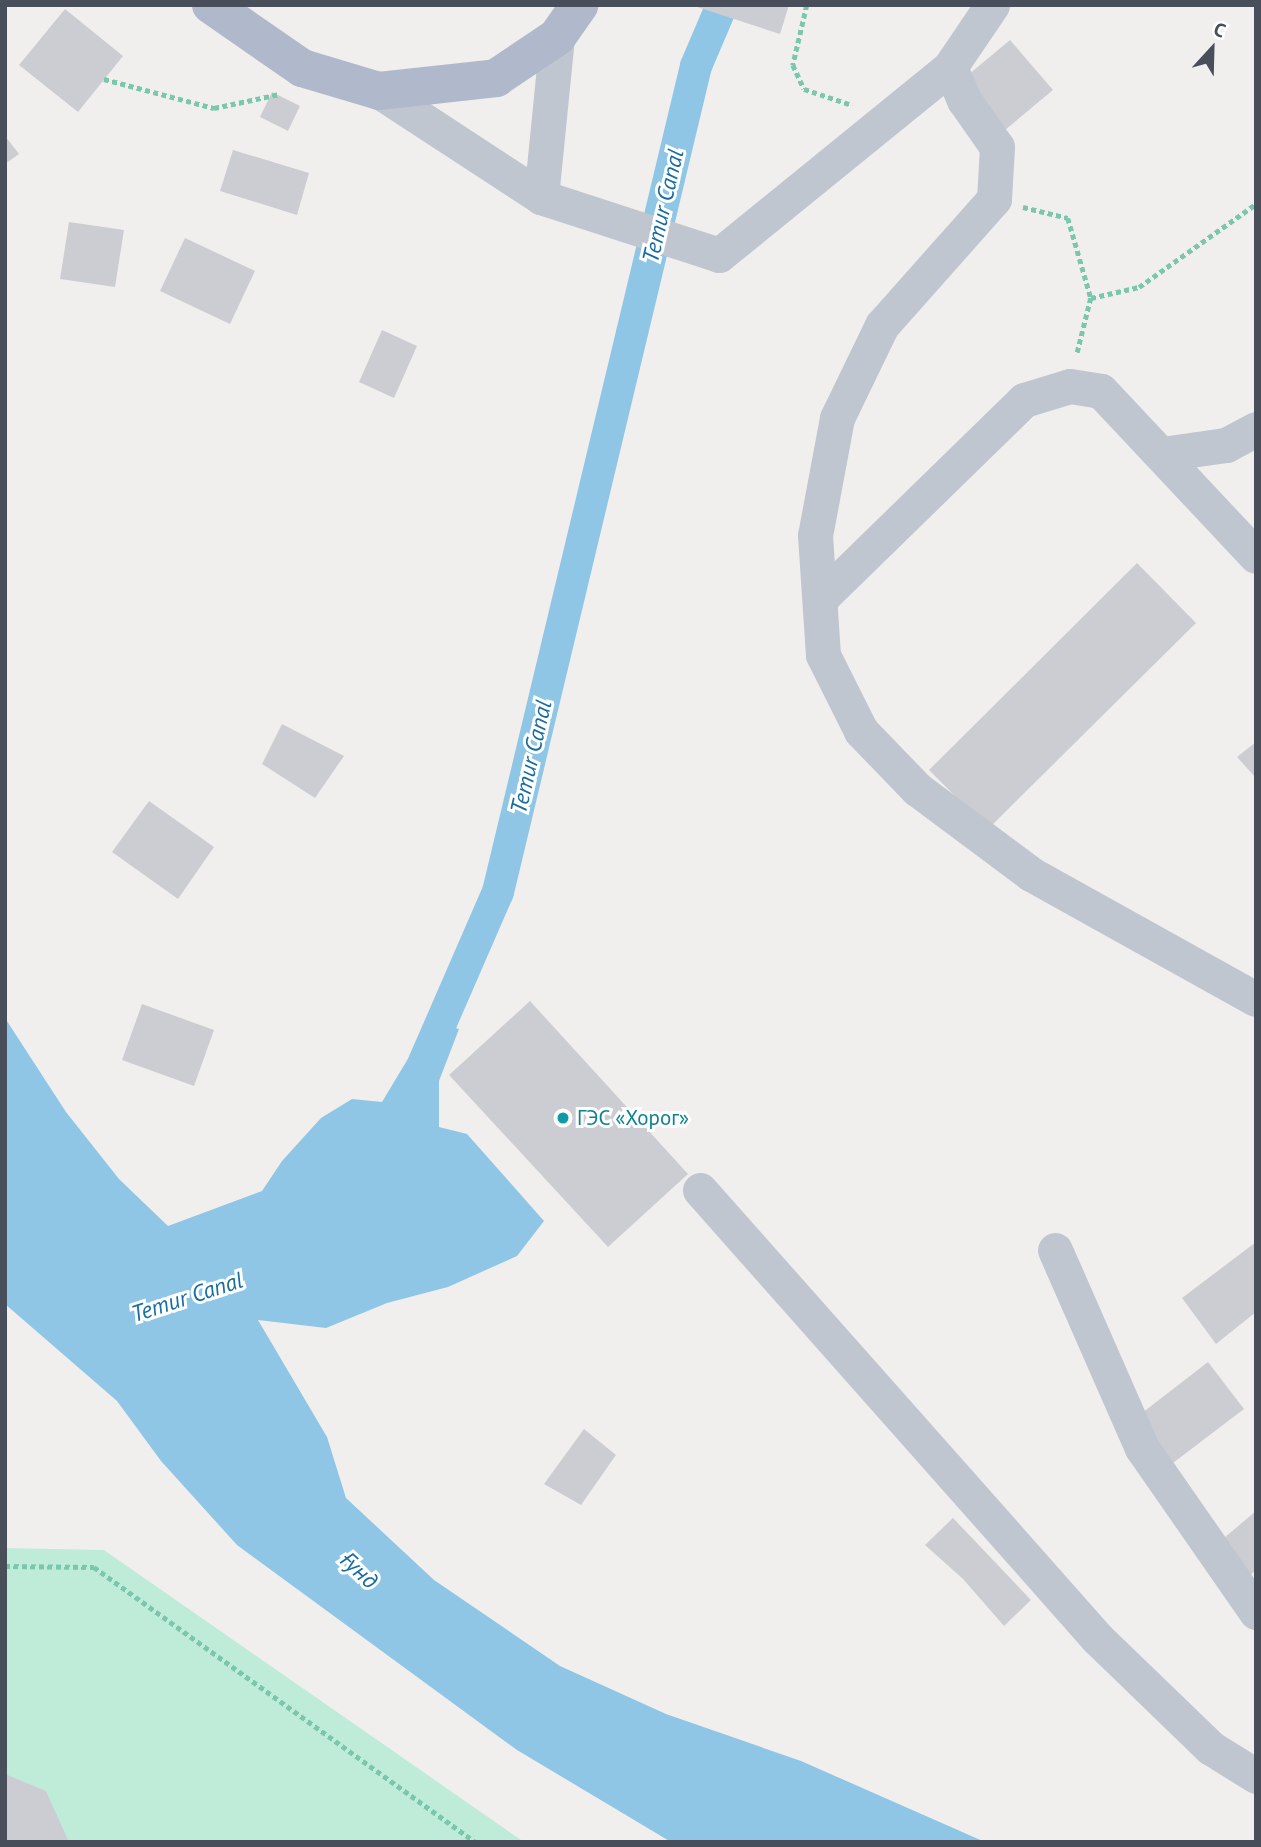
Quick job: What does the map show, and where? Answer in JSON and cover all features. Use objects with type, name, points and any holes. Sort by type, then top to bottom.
[{"type":"main road","points":[[211,5],[302,68],[379,91],[496,78],[557,37],[579,5]]},
{"type":"street","points":[[379,91],[541,197],[604,221],[719,256],[950,67],[992,5]]},
{"type":"street","points":[[541,197],[557,37]]},
{"type":"street","points":[[950,67],[964,100],[997,147],[994,199],[882,324],[837,418],[816,535],[823,655],[861,731],[917,789],[1031,874],[1256,999]]},
{"type":"street","points":[[820,599],[1024,400],[1070,386],[1101,391],[1256,556]]},
{"type":"street","points":[[1162,454],[1226,445],[1256,429]]},
{"type":"street","points":[[700,1190],[1098,1639],[1211,1748],[1256,1776]]},
{"type":"street","points":[[1055,1250],[1142,1448],[1256,1612]]},
{"type":"path","points":[[807,5],[793,65],[804,89],[889,118]]},
{"type":"path","points":[[104,79],[214,108],[302,90],[302,68]]},
{"type":"path","points":[[994,199],[1068,218],[1091,298],[1070,386]]},
{"type":"path","points":[[1091,298],[1139,287],[1256,204]]},
{"type":"path","points":[[5,1566],[94,1567],[475,1842]]},
{"type":"green space","points":[[5,1548],[104,1550],[524,1842],[5,1842]]},
{"type":"water","name":"Ғунд","points":[[5,1018],[66,1112],[119,1179],[168,1226],[262,1191],[282,1161],[321,1118],[352,1099],[382,1102],[430,1022],[459,1029],[439,1081],[439,1127],[467,1134],[544,1221],[517,1256],[448,1287],[387,1303],[326,1328],[258,1320],[327,1437],[346,1498],[434,1580],[560,1666],[666,1714],[801,1761],[985,1842],[671,1842],[517,1750],[237,1545],[161,1461],[117,1401],[5,1304]]},
{"type":"building","points":[[691,5],[789,5],[780,34]]},
{"type":"building","points":[[65,9],[123,56],[78,112],[19,65]]},
{"type":"building","points":[[1010,40],[1053,90],[1005,130],[962,80]]},
{"type":"building","points":[[272,92],[300,106],[288,131],[260,117]]},
{"type":"building","points":[[5,136],[19,154],[5,164]]},
{"type":"building","points":[[233,150],[309,173],[297,215],[220,191]]},
{"type":"building","points":[[69,222],[124,230],[115,287],[60,279]]},
{"type":"building","points":[[185,238],[255,271],[230,324],[160,291]]},
{"type":"building","points":[[382,330],[417,346],[394,398],[359,382]]},
{"type":"building","points":[[1137,563],[1196,623],[988,829],[929,770]]},
{"type":"building","points":[[282,724],[344,756],[315,798],[262,764]]},
{"type":"building","points":[[1256,742],[1256,778],[1237,757]]},
{"type":"building","points":[[149,801],[214,847],[178,899],[112,852]]},
{"type":"building","name":"ГЭС «Хорог»","points":[[530,1001],[688,1174],[608,1247],[449,1075]]},
{"type":"building","points":[[142,1004],[214,1030],[194,1086],[122,1060]]},
{"type":"building","points":[[1256,1242],[1256,1312],[1216,1344],[1182,1298]]},
{"type":"building","points":[[1208,1362],[1244,1409],[1169,1466],[1133,1420]]},
{"type":"building","points":[[584,1429],[616,1455],[581,1505],[544,1484]]},
{"type":"building","points":[[1256,1511],[1256,1570],[1247,1578],[1218,1543]]},
{"type":"building","points":[[953,1518],[1031,1600],[1004,1626],[963,1579],[925,1545]]},
{"type":"building","points":[[5,1774],[46,1791],[69,1842],[5,1842]]},
{"type":"waterway","name":"Temur Canal","points":[[424,1062],[498,892],[696,66],[722,5]]},
{"type":"place","name":"ГЭС «Хорог»","points":[[563,1118]]}]
